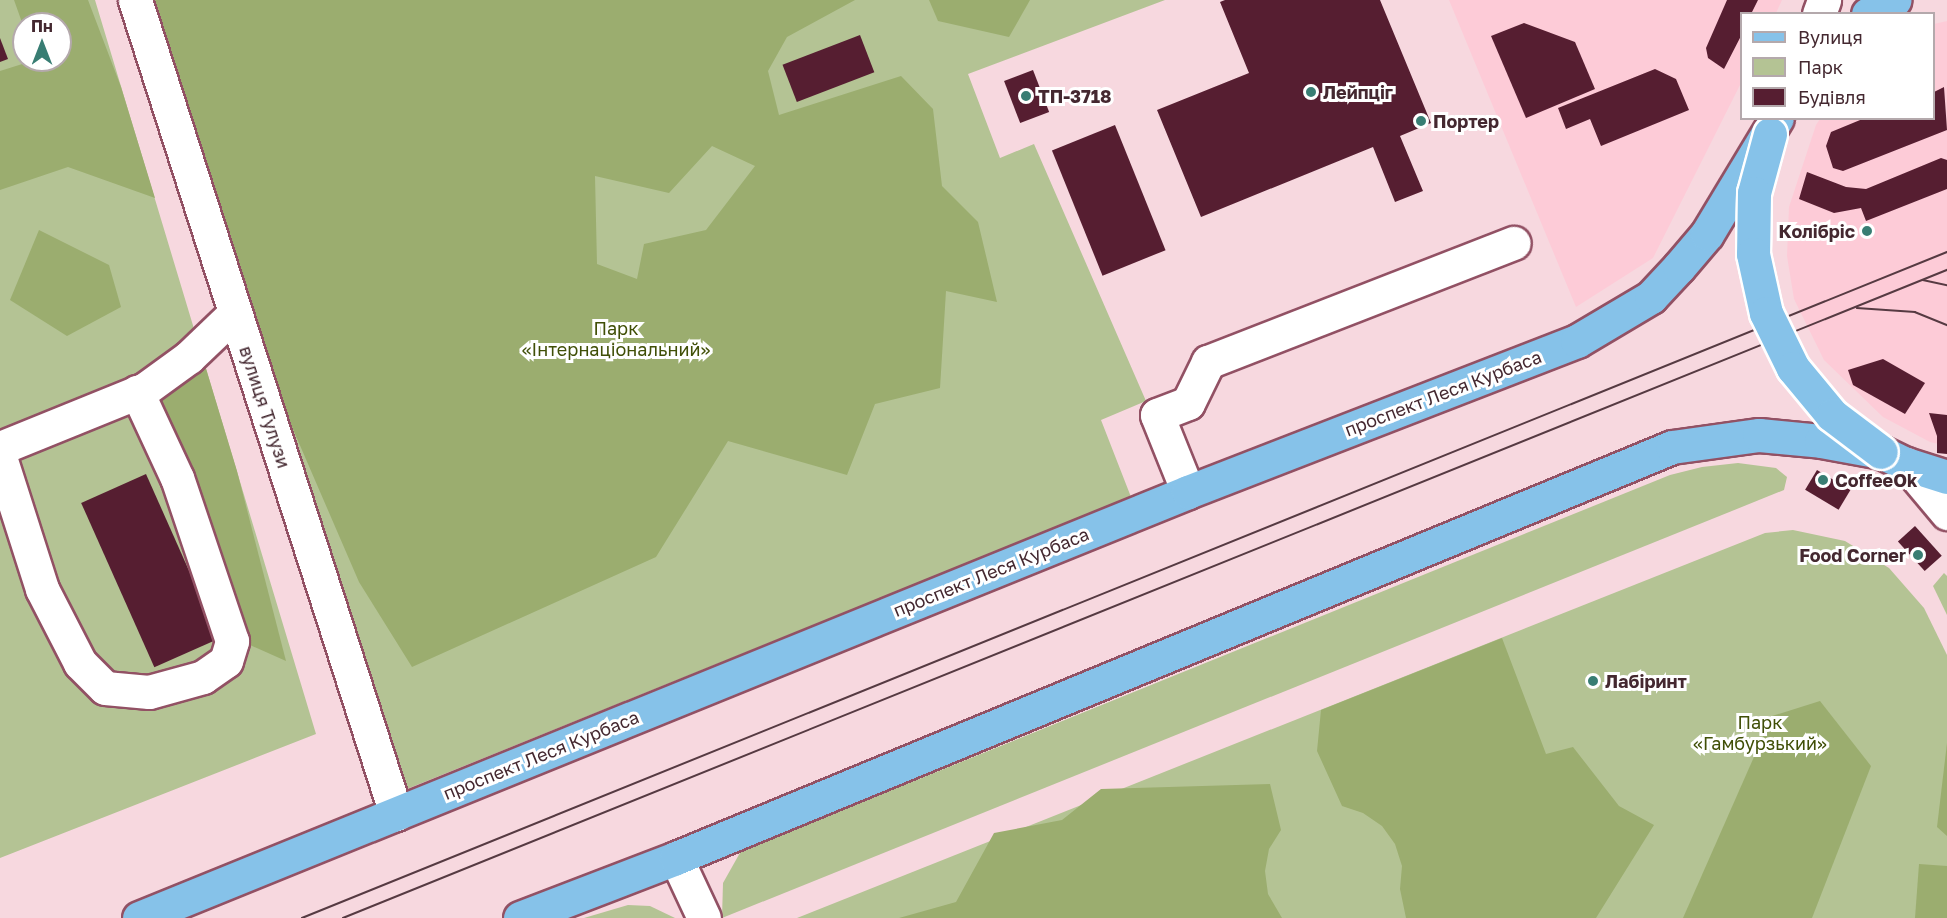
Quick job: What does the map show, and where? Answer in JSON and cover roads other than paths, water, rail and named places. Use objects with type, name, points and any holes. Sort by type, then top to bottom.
[{"type":"main road","points":[[1872,12],[1894,0]]},
{"type":"main road","points":[[1774,126],[1754,193],[1753,254],[1766,313],[1793,368],[1832,415],[1893,458]]},
{"type":"main road","name":"проспект Леся Курбаса","points":[[139,918],[1188,492],[1577,341],[1651,297],[1679,267],[1707,234],[1774,126]]},
{"type":"main road","points":[[520,918],[676,858],[1615,468],[1672,447],[1759,435],[1893,458],[1947,477]]},
{"type":"street","name":"вулиця Тулузи","points":[[135,0],[396,814]]},
{"type":"street","points":[[1188,492],[1157,415],[1188,403],[1208,362],[1514,243]]},
{"type":"street","points":[[0,448],[137,392],[189,357],[234,314]]},
{"type":"street","points":[[0,457],[42,589],[80,663],[105,688],[149,692],[203,677],[226,661],[232,641],[177,478],[137,392]]},
{"type":"street","points":[[1893,458],[1947,513]]},
{"type":"street","points":[[676,858],[704,918]]},
{"type":"tram line","points":[[302,918],[1947,252]]},
{"type":"tram line","points":[[343,918],[1947,270]]},
{"type":"tram line","points":[[1923,280],[1947,285]]},
{"type":"tram line","points":[[1857,308],[1915,312],[1947,325]]},
{"type":"place","name":"Лейпціг","points":[[1311,92]]},
{"type":"place","name":"ТП-3718","points":[[1026,96]]},
{"type":"place","name":"Портер","points":[[1421,121]]},
{"type":"place","name":"Колібріс","points":[[1867,231]]},
{"type":"place","name":"CoffeeOk","points":[[1823,480]]},
{"type":"place","name":"Food Corner","points":[[1918,555]]},
{"type":"place","name":"Лабіринт","points":[[1593,681]]},
{"type":"park label","name":"Парк «Інтернаціональний»","points":[[616,339]]},
{"type":"park label","name":"Парк «Гамбурзький»","points":[[1760,733]]}]
